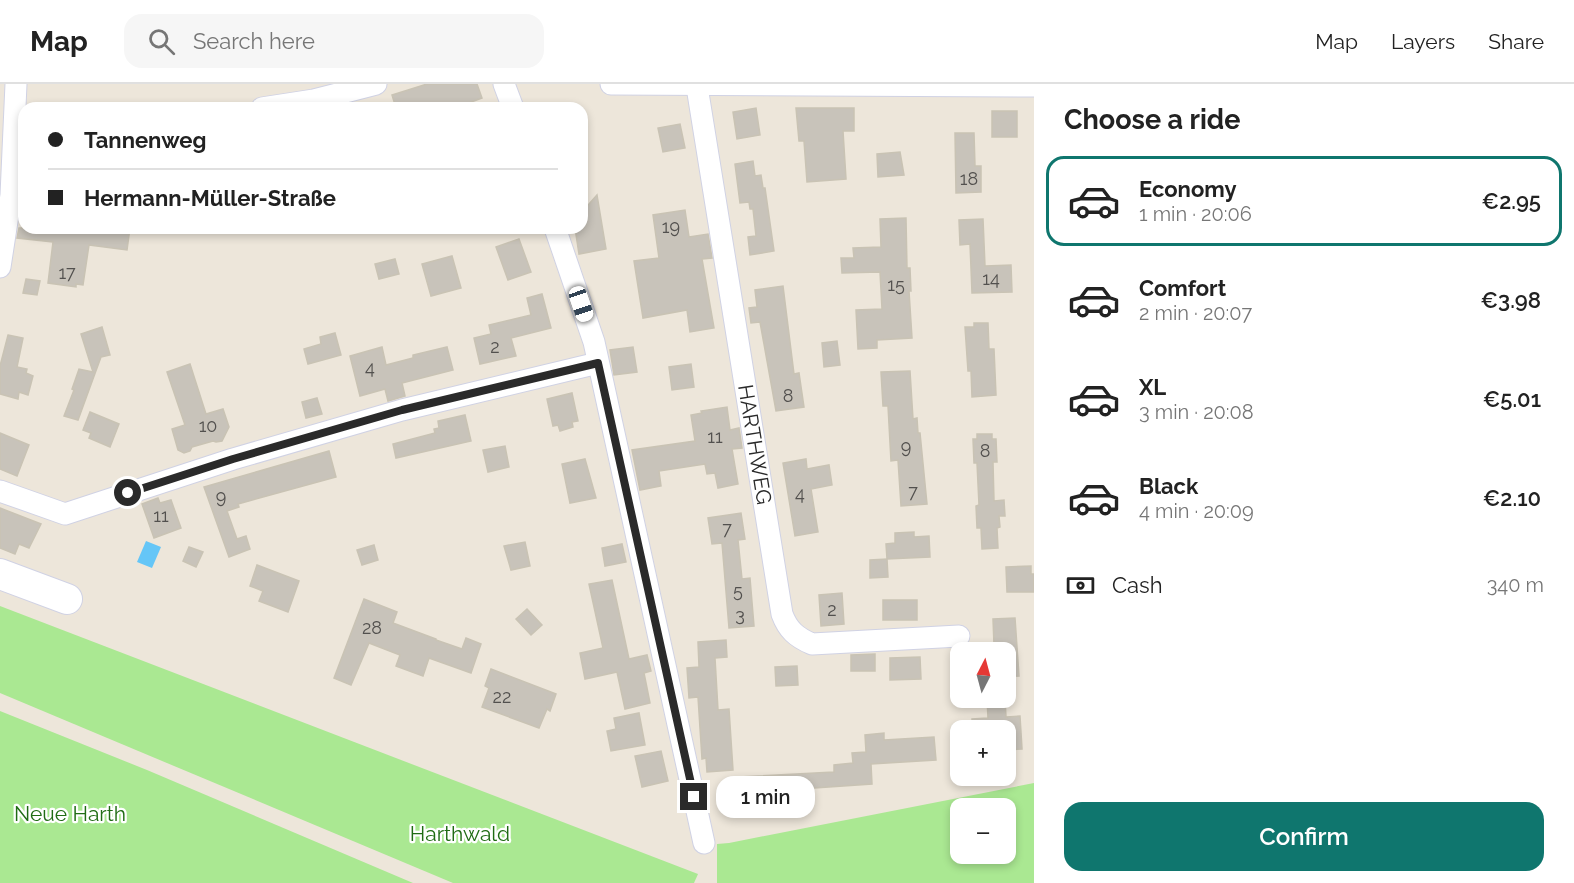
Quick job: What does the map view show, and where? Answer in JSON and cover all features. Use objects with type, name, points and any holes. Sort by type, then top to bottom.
[{"type":"main road","points":[[0,574],[66,599]]},
{"type":"street","points":[[16,84],[18,102]]},
{"type":"street","points":[[301,102],[376,84]]},
{"type":"street","points":[[509,84],[512,102]]},
{"type":"street","points":[[610,84],[1034,86]]},
{"type":"street","name":"HARTHWEG","points":[[698,85],[778,590],[787,628],[798,638],[812,644],[959,636]]},
{"type":"street","points":[[0,267],[18,133]]},
{"type":"street","points":[[557,234],[594,342],[704,843]]},
{"type":"street","points":[[0,491],[65,514],[233,459],[402,410],[598,363]]},
{"type":"green space","name":"Harthwald","points":[[0,606],[698,874],[694,883],[453,883],[0,693]]},
{"type":"green space","name":"Neue Harth","points":[[0,711],[147,770],[413,883],[0,883]]},
{"type":"green space","points":[[1034,783],[1034,883],[717,883],[717,844],[950,800],[950,864],[1016,864],[1016,798],[958,798]]},
{"type":"water","points":[[146,541],[161,547],[152,568],[137,562]]},
{"type":"building","points":[[427,84],[477,84],[482,98],[471,102],[394,102],[392,95]]},
{"type":"building","points":[[756,108],[760,135],[737,139],[733,112]]},
{"type":"building","points":[[796,108],[854,108],[854,131],[843,131],[846,179],[807,182],[804,141],[799,141]]},
{"type":"building","points":[[992,111],[1017,111],[1017,137],[992,137]]},
{"type":"building","points":[[680,124],[685,148],[663,152],[658,128]]},
{"type":"building","points":[[955,133],[974,133],[975,166],[981,166],[981,192],[956,193]]},
{"type":"building","points":[[900,152],[904,175],[878,177],[877,154]]},
{"type":"building","points":[[753,161],[755,176],[761,175],[763,188],[765,188],[774,251],[750,255],[748,237],[756,236],[753,209],[750,209],[749,202],[740,203],[735,164]]},
{"type":"building","points":[[597,195],[606,249],[579,254],[576,234],[588,234],[588,205]]},
{"type":"building","points":[[685,210],[689,237],[708,234],[712,258],[702,259],[714,328],[690,332],[687,310],[643,318],[634,261],[659,258],[653,215]]},
{"type":"building","points":[[906,218],[912,338],[877,340],[877,348],[858,349],[856,310],[882,309],[880,272],[842,273],[841,258],[854,258],[853,248],[881,247],[880,219]]},
{"type":"building","points":[[983,219],[985,266],[1011,265],[1012,292],[972,293],[970,244],[960,245],[959,220]]},
{"type":"building","points":[[18,233],[129,234],[127,250],[89,245],[83,285],[76,284],[76,287],[48,283],[53,242],[17,238]]},
{"type":"building","points":[[519,239],[531,272],[508,280],[496,247]]},
{"type":"building","points":[[452,256],[461,288],[431,296],[422,264]]},
{"type":"building","points":[[395,259],[399,274],[379,279],[375,264]]},
{"type":"building","points":[[26,279],[40,281],[37,295],[23,293]]},
{"type":"building","points":[[783,286],[794,374],[799,373],[804,407],[776,411],[760,322],[751,323],[749,308],[757,307],[755,290]]},
{"type":"building","points":[[542,294],[551,328],[511,338],[516,356],[480,364],[474,338],[491,334],[489,325],[531,315],[527,298]]},
{"type":"building","points":[[974,323],[988,323],[989,349],[994,349],[996,395],[972,397],[965,327],[974,327]]},
{"type":"building","points":[[102,327],[110,355],[101,357],[78,420],[64,416],[79,369],[93,372],[81,334]]},
{"type":"building","points":[[335,333],[341,355],[308,364],[304,349],[321,344],[320,337]]},
{"type":"building","points":[[8,335],[23,338],[17,367],[27,369],[26,373],[33,376],[28,395],[19,392],[18,399],[0,394],[0,366]]},
{"type":"building","points":[[837,341],[840,365],[824,367],[822,343]]},
{"type":"building","points":[[382,347],[386,365],[413,358],[413,355],[447,347],[453,370],[402,383],[405,396],[388,401],[385,389],[360,396],[350,356]]},
{"type":"building","points":[[633,347],[637,372],[614,375],[610,350]]},
{"type":"building","points":[[190,364],[206,414],[223,409],[229,427],[222,441],[192,447],[190,451],[184,453],[178,450],[172,429],[185,425],[167,372]]},
{"type":"building","points":[[691,364],[694,387],[672,390],[669,367]]},
{"type":"building","points":[[910,371],[913,419],[917,418],[918,433],[920,433],[927,504],[901,506],[898,460],[891,461],[888,406],[883,406],[881,372]]},
{"type":"building","points":[[572,393],[578,421],[572,422],[573,427],[560,431],[558,425],[553,426],[547,399]]},
{"type":"building","points":[[317,398],[322,414],[306,418],[302,402]]},
{"type":"building","points":[[727,407],[730,430],[739,428],[742,448],[732,449],[738,484],[718,488],[715,473],[707,474],[705,464],[659,471],[661,486],[640,490],[632,450],[695,441],[691,415]]},
{"type":"building","points":[[90,412],[119,424],[110,447],[89,438],[91,433],[83,430]]},
{"type":"building","points":[[465,415],[471,441],[396,458],[393,444],[435,433],[434,429],[439,428],[438,421]]},
{"type":"building","points":[[0,433],[29,445],[17,476],[0,469]]},
{"type":"building","points":[[977,434],[992,434],[992,439],[996,439],[997,462],[993,462],[994,501],[1004,500],[1005,516],[999,516],[998,548],[982,549],[981,528],[977,528],[976,506],[979,505],[977,463],[974,463],[973,439],[977,439]]},
{"type":"building","points":[[505,446],[509,467],[488,472],[483,450]]},
{"type":"building","points":[[329,451],[336,477],[238,504],[239,507],[227,511],[237,539],[246,536],[250,549],[229,557],[204,487]]},
{"type":"building","points":[[585,459],[596,498],[570,503],[562,464]]},
{"type":"building","points":[[806,459],[807,469],[829,465],[832,485],[811,489],[818,532],[795,536],[783,463]]},
{"type":"building","points":[[158,498],[160,503],[171,500],[181,528],[154,538],[142,504]]},
{"type":"building","points":[[0,508],[41,524],[29,548],[19,544],[15,554],[0,548]]},
{"type":"building","points":[[741,513],[745,539],[738,540],[742,579],[750,578],[754,626],[729,628],[722,543],[712,544],[708,518]]},
{"type":"building","points":[[914,532],[914,537],[929,536],[930,557],[887,559],[886,544],[895,543],[895,533]]},
{"type":"building","points":[[525,542],[530,566],[511,570],[504,546]]},
{"type":"building","points":[[622,544],[626,562],[605,566],[602,548]]},
{"type":"building","points":[[374,545],[378,560],[362,565],[357,550]]},
{"type":"building","points":[[189,547],[203,552],[196,567],[183,561]]},
{"type":"building","points":[[887,559],[888,577],[870,578],[870,560]]},
{"type":"building","points":[[257,565],[299,581],[288,612],[259,601],[263,591],[250,586]]},
{"type":"building","points":[[1031,566],[1031,574],[1034,574],[1034,592],[1007,592],[1006,567]]},
{"type":"building","points":[[612,580],[629,659],[647,655],[651,671],[644,673],[650,703],[625,709],[617,672],[585,679],[580,653],[603,648],[589,584]]},
{"type":"building","points":[[842,593],[844,624],[821,626],[819,595]]},
{"type":"building","points":[[364,599],[397,612],[393,623],[436,640],[462,649],[466,638],[481,644],[471,673],[429,658],[423,676],[396,666],[400,655],[369,643],[351,685],[334,678]]},
{"type":"building","points":[[883,600],[917,600],[917,620],[883,620]]},
{"type":"building","points":[[527,609],[542,625],[531,635],[516,619]]},
{"type":"building","points":[[1015,618],[1019,676],[1016,676],[1016,642],[994,642],[993,619]]},
{"type":"building","points":[[726,640],[727,657],[715,658],[718,710],[729,709],[733,770],[707,772],[706,758],[702,759],[698,697],[689,698],[687,668],[699,667],[698,642]]},
{"type":"building","points":[[875,654],[875,671],[851,671],[851,655]]},
{"type":"building","points":[[920,657],[921,679],[890,680],[890,658]]},
{"type":"building","points":[[797,666],[798,685],[776,686],[775,667]]},
{"type":"building","points":[[491,669],[556,694],[550,711],[547,709],[539,728],[482,707],[489,688],[485,686]]},
{"type":"building","points":[[988,708],[1006,708],[1006,717],[1020,716],[1022,749],[1016,749],[1016,720],[972,720],[988,718]]},
{"type":"building","points":[[639,713],[645,745],[611,751],[607,731],[616,729],[614,718]]},
{"type":"building","points":[[884,733],[884,740],[934,737],[936,760],[871,764],[872,784],[785,790],[785,800],[741,802],[739,777],[834,772],[834,765],[853,763],[852,753],[866,752],[865,735]]},
{"type":"building","points":[[661,751],[668,781],[642,787],[635,756]]},
{"type":"route","points":[[128,493],[233,459],[402,410],[598,363],[694,797]]}]
